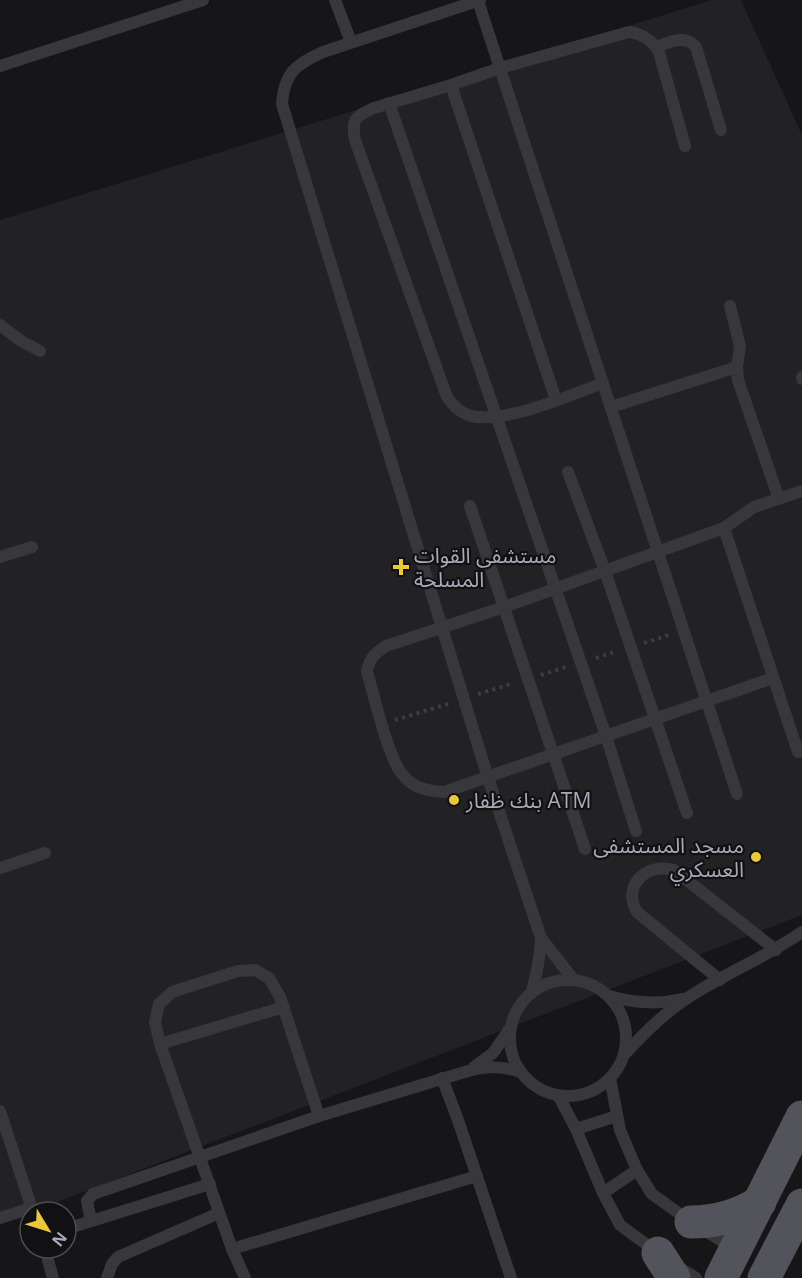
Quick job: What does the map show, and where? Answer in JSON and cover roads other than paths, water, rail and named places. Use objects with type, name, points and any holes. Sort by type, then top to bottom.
[{"type":"main road","points":[[721,1278],[802,1117]]},
{"type":"main road","points":[[691,1222],[706,1222],[734,1216],[760,1202]]},
{"type":"main road","points":[[764,1278],[802,1205]]},
{"type":"lane","points":[[0,66],[203,0]]},
{"type":"lane","points":[[335,0],[351,42]]},
{"type":"lane","points":[[573,979],[541,938],[488,778],[282,104],[283,87],[291,73],[302,62],[351,42],[479,0],[737,794]]},
{"type":"lane","points":[[603,383],[556,400],[497,417],[480,418],[456,409],[447,397],[355,140],[352,129],[354,120],[362,113],[389,103],[451,86],[500,68],[621,33],[637,33],[651,41],[656,47],[685,146]]},
{"type":"lane","points":[[656,47],[683,39],[696,47],[721,130]]},
{"type":"lane","points":[[451,86],[556,400]]},
{"type":"lane","points":[[389,103],[606,736],[636,831]]},
{"type":"lane","points":[[730,306],[740,346],[736,367],[738,380],[779,499]]},
{"type":"lane","points":[[0,325],[21,341],[40,351]]},
{"type":"lane","points":[[611,407],[736,367]]},
{"type":"lane","points":[[568,472],[657,718],[687,813]]},
{"type":"lane","points":[[773,678],[444,792],[428,791],[414,785],[402,774],[394,758],[367,671],[375,653],[386,646],[504,607],[724,528],[746,511],[802,491]]},
{"type":"lane","points":[[470,506],[585,849]]},
{"type":"lane","points":[[724,528],[798,752]]},
{"type":"lane","points":[[0,557],[32,547]]},
{"type":"lane","points":[[0,868],[45,853]]},
{"type":"lane","points":[[720,980],[637,912],[631,898],[632,890],[648,871],[657,867],[674,870],[776,950]]},
{"type":"lane","points":[[687,998],[655,1003],[624,1001],[573,979],[547,984],[531,994],[515,1014],[510,1042],[513,1056],[521,1072],[535,1086],[558,1095],[592,1091],[610,1078],[623,1056],[653,1025],[687,998],[776,950],[802,932]]},
{"type":"lane","points":[[531,994],[537,976],[541,938]]},
{"type":"lane","points":[[245,1278],[232,1249],[160,1044],[155,1022],[159,1004],[172,992],[238,971],[255,970],[269,978],[284,1007],[319,1116]]},
{"type":"lane","points":[[609,996],[623,1019],[625,1031],[623,1056]]},
{"type":"lane","points":[[160,1044],[284,1007]]},
{"type":"lane","points":[[468,1071],[493,1053],[511,1028]]},
{"type":"lane","points":[[92,1221],[87,1202],[93,1194],[199,1156],[319,1116],[468,1071],[495,1067],[521,1072]]},
{"type":"lane","points":[[442,1078],[512,1278]]},
{"type":"lane","points":[[610,1078],[620,1130],[637,1170],[652,1194],[736,1250]]},
{"type":"lane","points":[[558,1095],[620,1226],[666,1265],[696,1278]]},
{"type":"lane","points":[[0,1111],[29,1200]]},
{"type":"lane","points":[[576,1129],[617,1116]]},
{"type":"lane","points":[[603,1192],[637,1170]]},
{"type":"lane","points":[[232,1249],[477,1176]]},
{"type":"lane","points":[[78,1225],[210,1184]]},
{"type":"lane","points":[[107,1278],[112,1264],[118,1257],[219,1213]]},
{"type":"lane","points":[[0,1218],[18,1214]]},
{"type":"lane","points":[[48,1260],[53,1278]]},
{"type":"place","name":"مستشفى القوات المسلحة","points":[[401,567]]},
{"type":"place","name":"بنك ظفار ATM","points":[[454,800]]},
{"type":"place","name":"مسجد المستشفى العسكري","points":[[756,857]]}]
